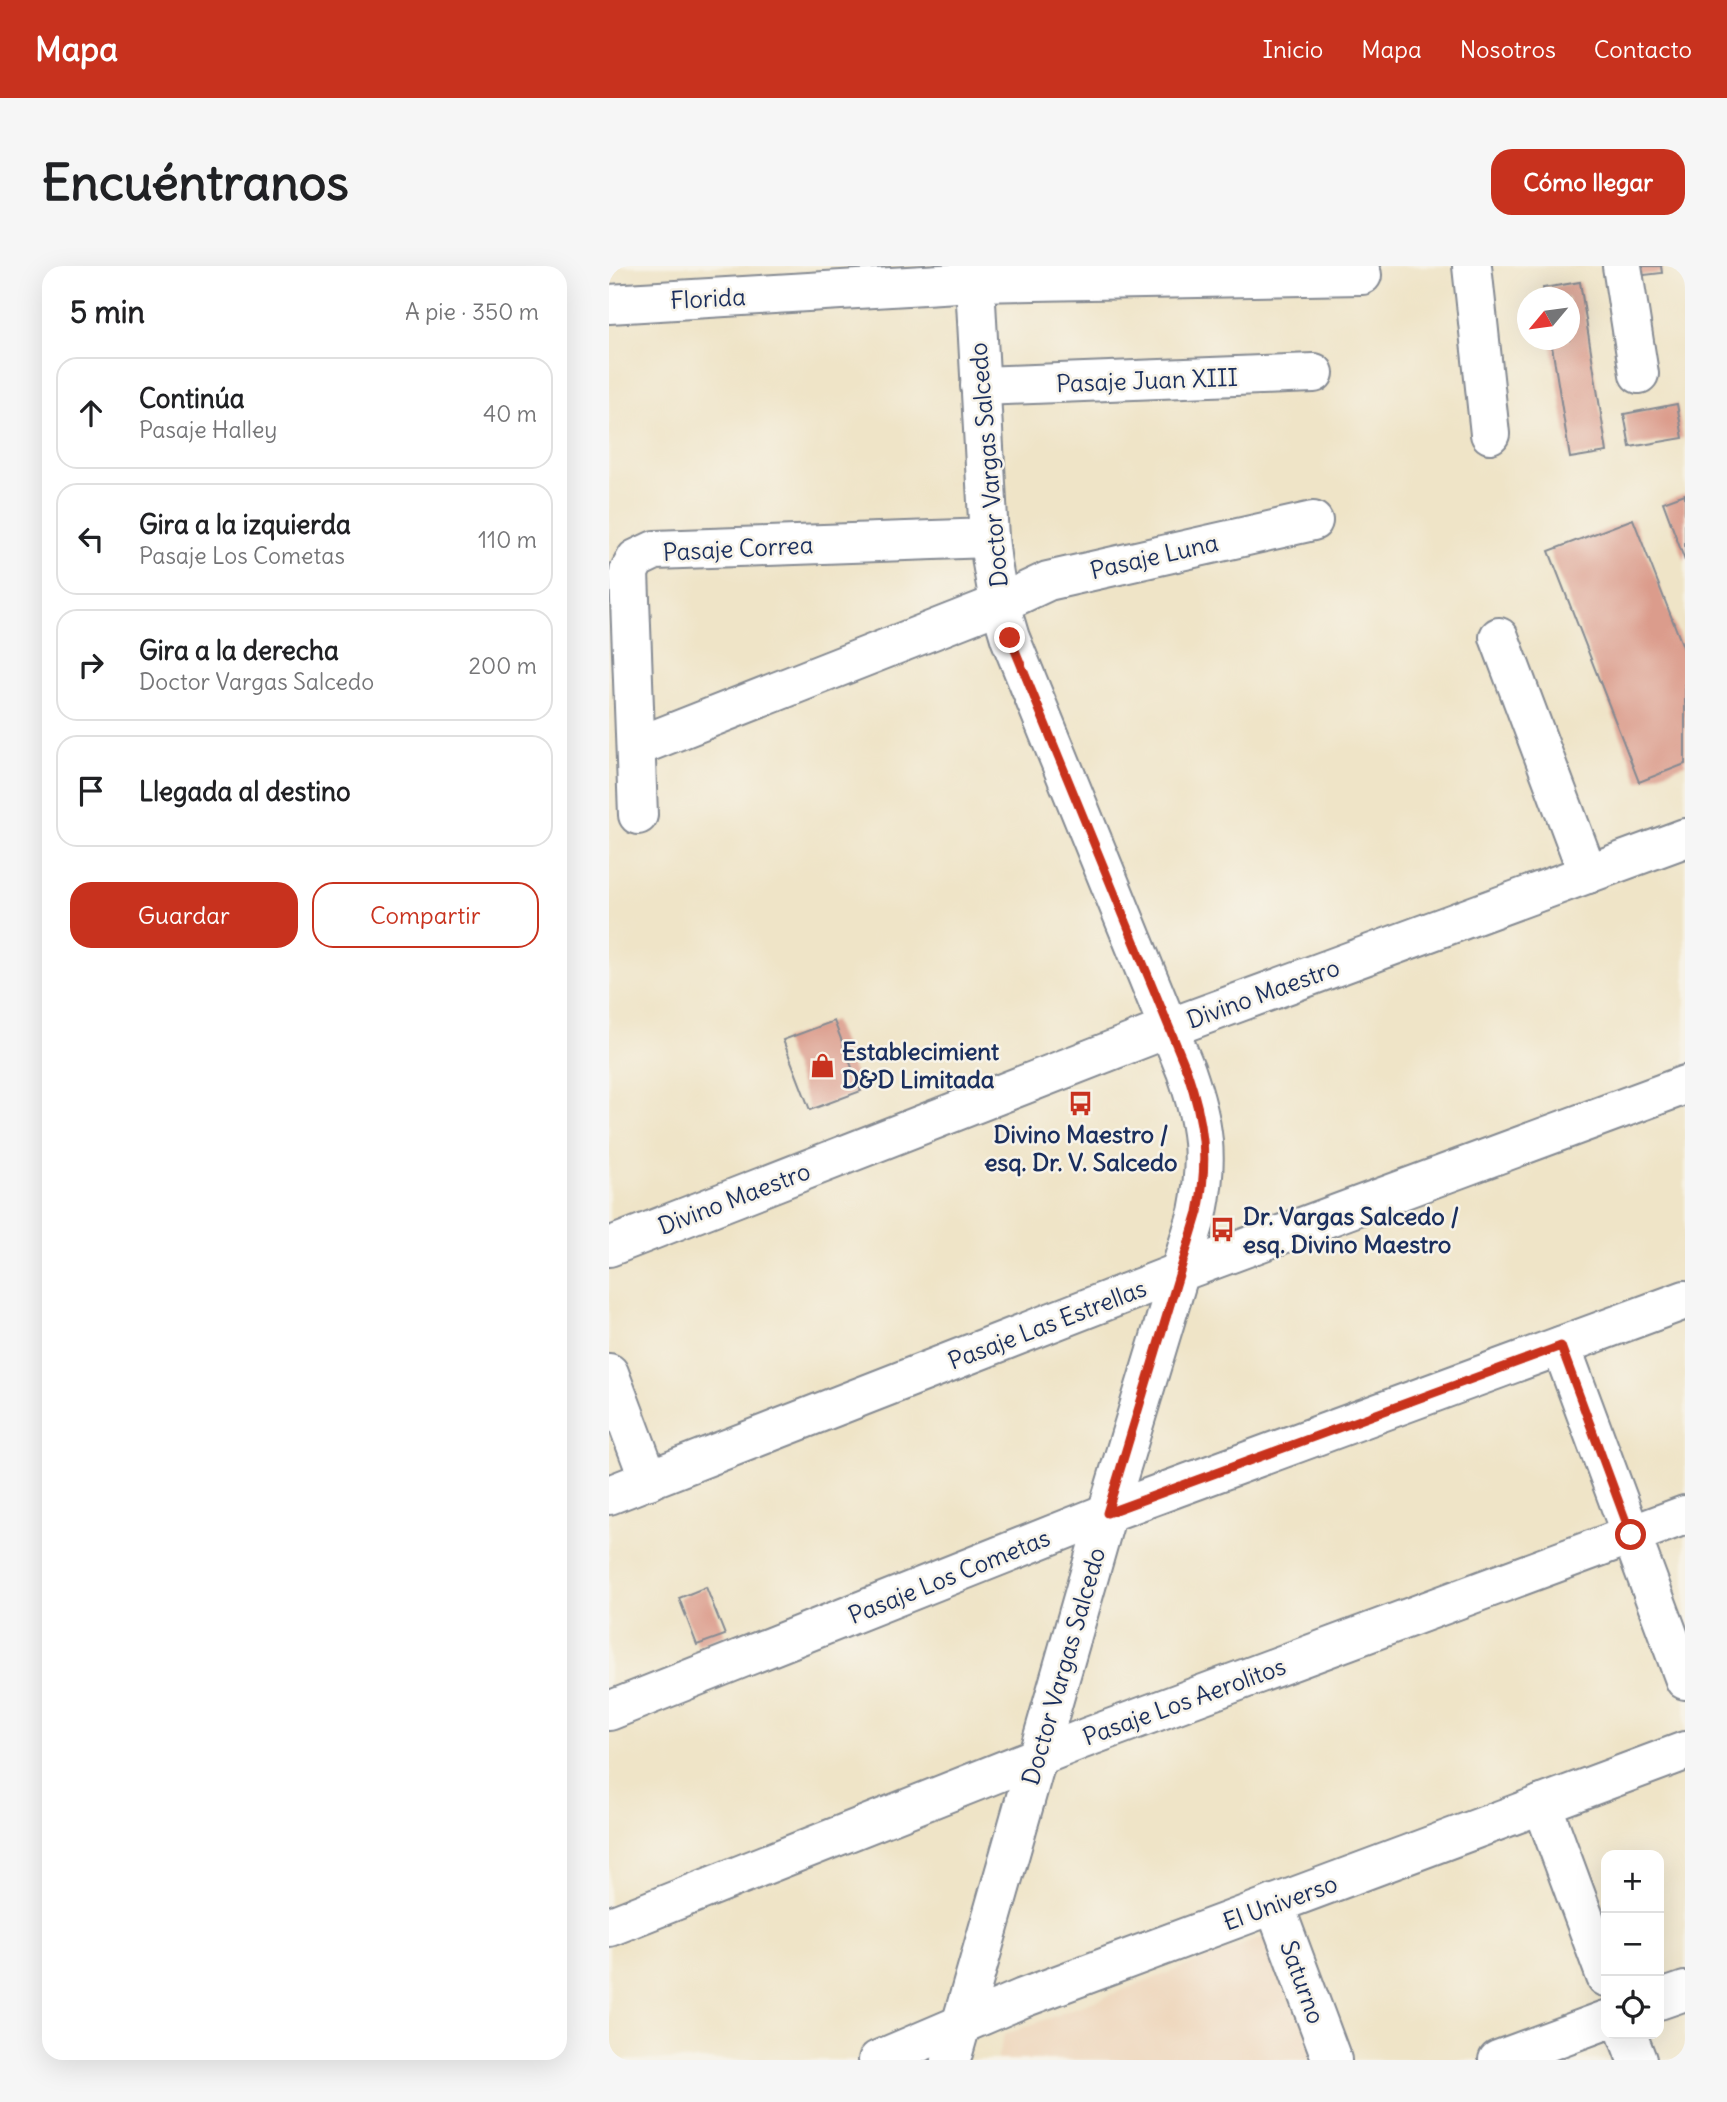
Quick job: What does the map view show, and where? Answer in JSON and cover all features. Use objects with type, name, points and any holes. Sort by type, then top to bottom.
[{"type":"street","points":[[1472,266],[1490,434]]},
{"type":"street","points":[[1622,266],[1639,374]]},
{"type":"street","name":"Florida","points":[[609,304],[974,274],[1362,275]]},
{"type":"street","name":"Doctor Vargas Salcedo","points":[[956,2042],[1107,1513],[1203,1190],[1204,1142],[1201,1116],[1194,1093],[1015,650],[999,604],[989,538],[974,274]]},
{"type":"street","name":"Pasaje Juan XIII","points":[[980,386],[1314,373]]},
{"type":"street","name":"Pasaje Luna","points":[[999,604],[1048,581],[1313,521]]},
{"type":"street","name":"Pasaje Correa","points":[[638,815],[629,572],[636,559],[655,550],[989,538]]},
{"type":"street","points":[[636,747],[999,604]]},
{"type":"street","points":[[1499,637],[1588,874]]},
{"type":"street","name":"Divino Maestro","points":[[609,1247],[1169,1028],[1685,838]]},
{"type":"street","name":"Pasaje Las Estrellas","points":[[609,1495],[1180,1272],[1685,1085]]},
{"type":"street","name":"Pasaje Los Cometas","points":[[609,1710],[1107,1513],[1685,1300]]},
{"type":"street","points":[[1561,1346],[1685,1680]]},
{"type":"street","points":[[609,1373],[649,1480]]},
{"type":"street","name":"Pasaje Los Aerolitos","points":[[609,1927],[1038,1757],[1685,1515]]},
{"type":"street","name":"El Universo","points":[[878,2060],[956,2042],[1023,1998],[1685,1751]]},
{"type":"street","points":[[1542,1804],[1606,1976]]},
{"type":"street","name":"Saturno","points":[[1274,1904],[1332,2060]]},
{"type":"street","points":[[1664,1998],[1685,1990]]},
{"type":"street","points":[[1498,2060],[1601,2022]]},
{"type":"street","points":[[1629,2039],[1637,2060]]},
{"type":"shaded area","points":[[1272,1934],[1321,2060],[997,2060],[1004,2035]]},
{"type":"building","points":[[1627,266],[1661,266],[1662,273],[1628,277]]},
{"type":"building","points":[[1580,282],[1607,452],[1570,458],[1553,350],[1580,350],[1580,287],[1549,287]]},
{"type":"building","points":[[1677,404],[1683,438],[1630,447],[1624,414]]},
{"type":"building","points":[[1685,494],[1685,561],[1663,502]]},
{"type":"building","points":[[1633,519],[1685,652],[1685,764],[1639,782],[1549,551]]},
{"type":"building","name":"Establecimient D&D Limitada","points":[[834,1021],[861,1091],[810,1110],[783,1040]]},
{"type":"building","points":[[706,1587],[725,1635],[697,1645],[679,1598]]},
{"type":"place","name":"Establecimient D&D Limitada","points":[[822,1065]]},
{"type":"place","name":"Divino Maestro / esq. Dr. V. Salcedo","points":[[1081,1103]]},
{"type":"place","name":"Dr. Vargas Salcedo / esq. Divino Maestro","points":[[1223,1230]]},
{"type":"route","points":[[1010,638],[1187,1071],[1201,1116],[1204,1142],[1205,1168],[1198,1212],[1107,1513],[1561,1346],[1631,1535]]}]
